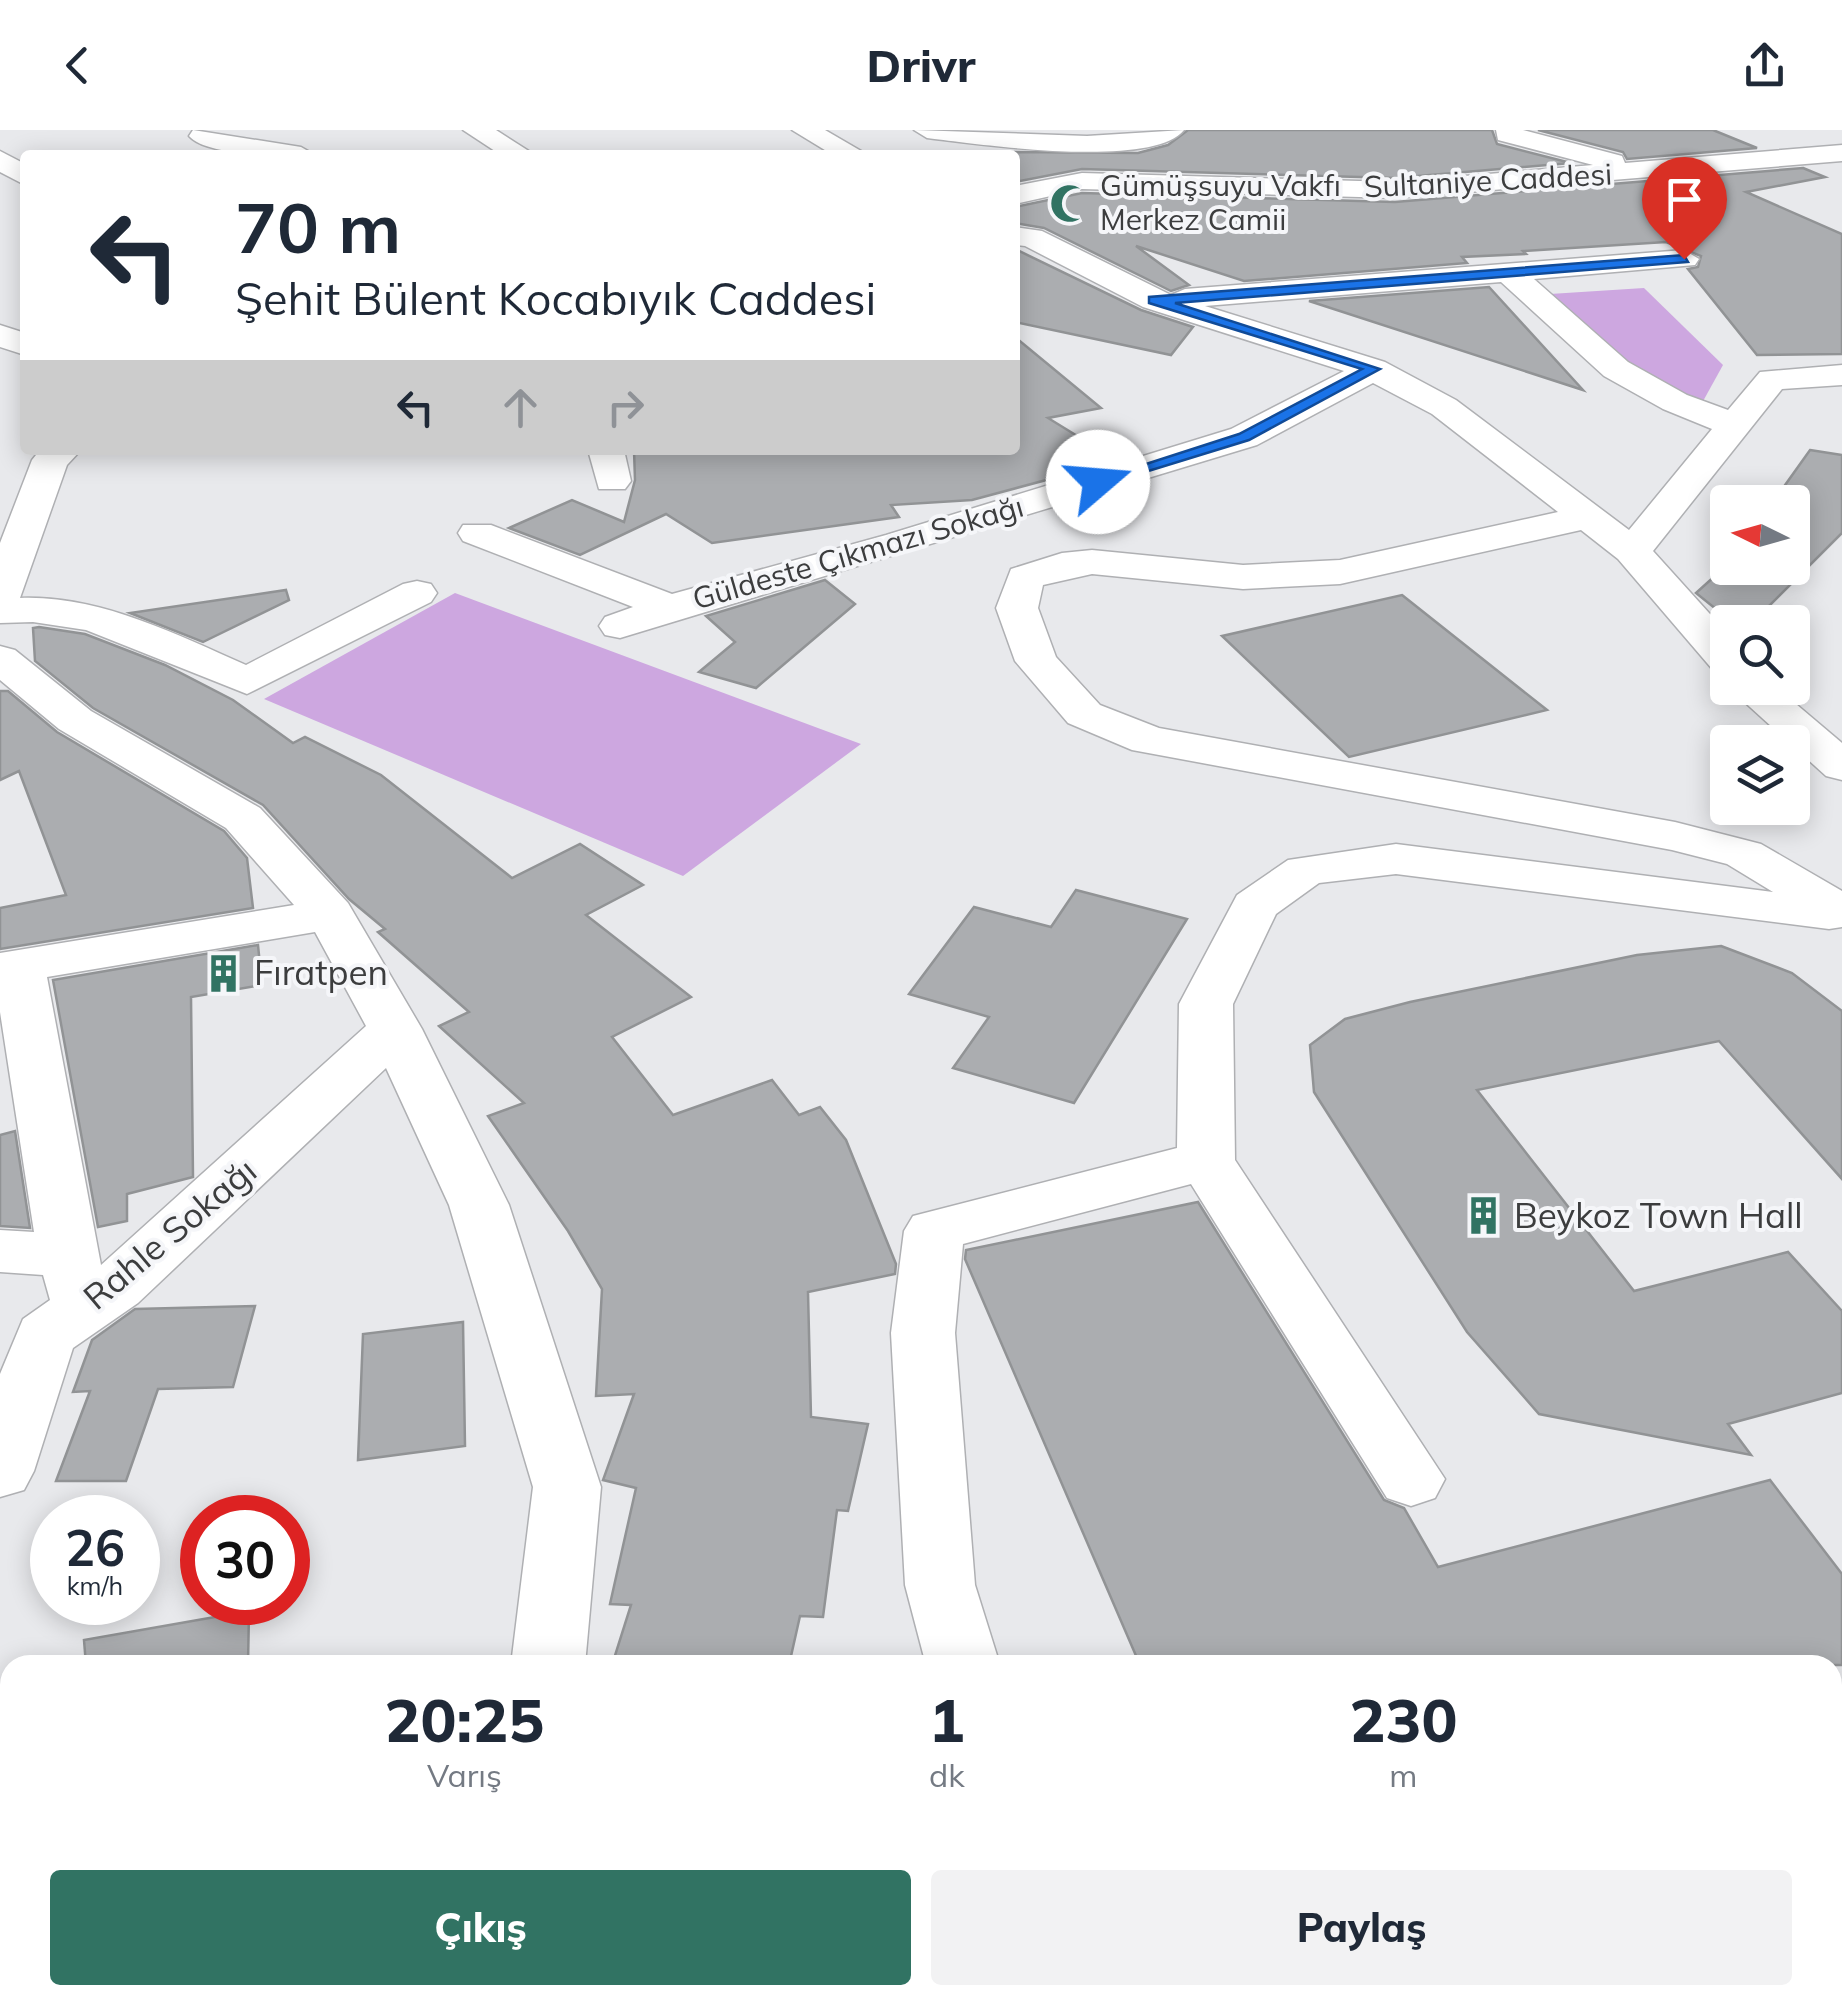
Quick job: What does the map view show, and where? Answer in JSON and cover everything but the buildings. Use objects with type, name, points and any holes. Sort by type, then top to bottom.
[{"type":"street","points":[[926,130],[1115,143],[1153,140],[1171,130]]},
{"type":"street","points":[[825,133],[847,150]]},
{"type":"street","points":[[1507,134],[1608,169],[1662,136]]},
{"type":"street","points":[[202,136],[276,150]]},
{"type":"street","name":"Sultaniye Caddesi","points":[[1020,194],[1082,182],[1396,190],[1608,169],[1842,153]]},
{"type":"street","points":[[1020,236],[1031,237],[1154,300],[1374,369],[1444,407],[1632,551],[1710,640]]},
{"type":"street","points":[[1154,300],[1684,259]]},
{"type":"street","points":[[1508,272],[1616,369],[1676,402],[1731,424]]},
{"type":"street","name":"Güldeste Çıkmazı Sokağı","points":[[620,626],[670,606],[900,543],[1244,437],[1374,369]]},
{"type":"street","points":[[1632,551],[1731,424],[1772,379],[1842,375]]},
{"type":"street","points":[[0,596],[50,460],[56,455]]},
{"type":"street","points":[[1590,518],[1340,572],[1243,577],[1092,562],[1062,565],[1025,578],[1017,608],[1036,661],[1084,714],[1148,740],[1675,836],[1744,854],[1842,914]]},
{"type":"street","points":[[477,533],[670,606]]},
{"type":"street","points":[[0,611],[33,608],[86,614],[247,681],[417,593]]},
{"type":"street","points":[[0,659],[75,720],[243,818],[330,914],[394,1028],[480,1206],[567,1487],[549,1655]]},
{"type":"street","points":[[1771,705],[1842,766]]},
{"type":"street","points":[[1411,1478],[1206,1161],[1206,1004],[1255,906],[1304,870],[1396,859],[1842,914]]},
{"type":"street","points":[[1304,870],[1410,893],[1842,948]]},
{"type":"street","points":[[0,1472],[49,1316],[10,968],[330,914]]},
{"type":"street","name":"Rahle Sokağı","points":[[49,1316],[116,1287],[394,1028]]},
{"type":"street","points":[[960,1655],[940,1585],[923,1333],[934,1230],[1109,1182],[1206,1161]]},
{"type":"street","points":[[0,1251],[49,1316]]},
{"type":"shaded area","points":[[1644,288],[1723,365],[1702,403],[1627,373],[1550,294]]},
{"type":"shaded area","points":[[455,593],[861,744],[683,876],[264,699]]},
{"type":"place","name":"Gümüşsuyu Vakfı Merkez Camii","points":[[1070,203]]},
{"type":"place","name":"Fıratpen","points":[[224,973]]},
{"type":"place","name":"Beykoz Town Hall","points":[[1484,1216]]},
{"type":"route","points":[[1098,482],[1244,437],[1374,369],[1154,300],[1684,259]]}]
